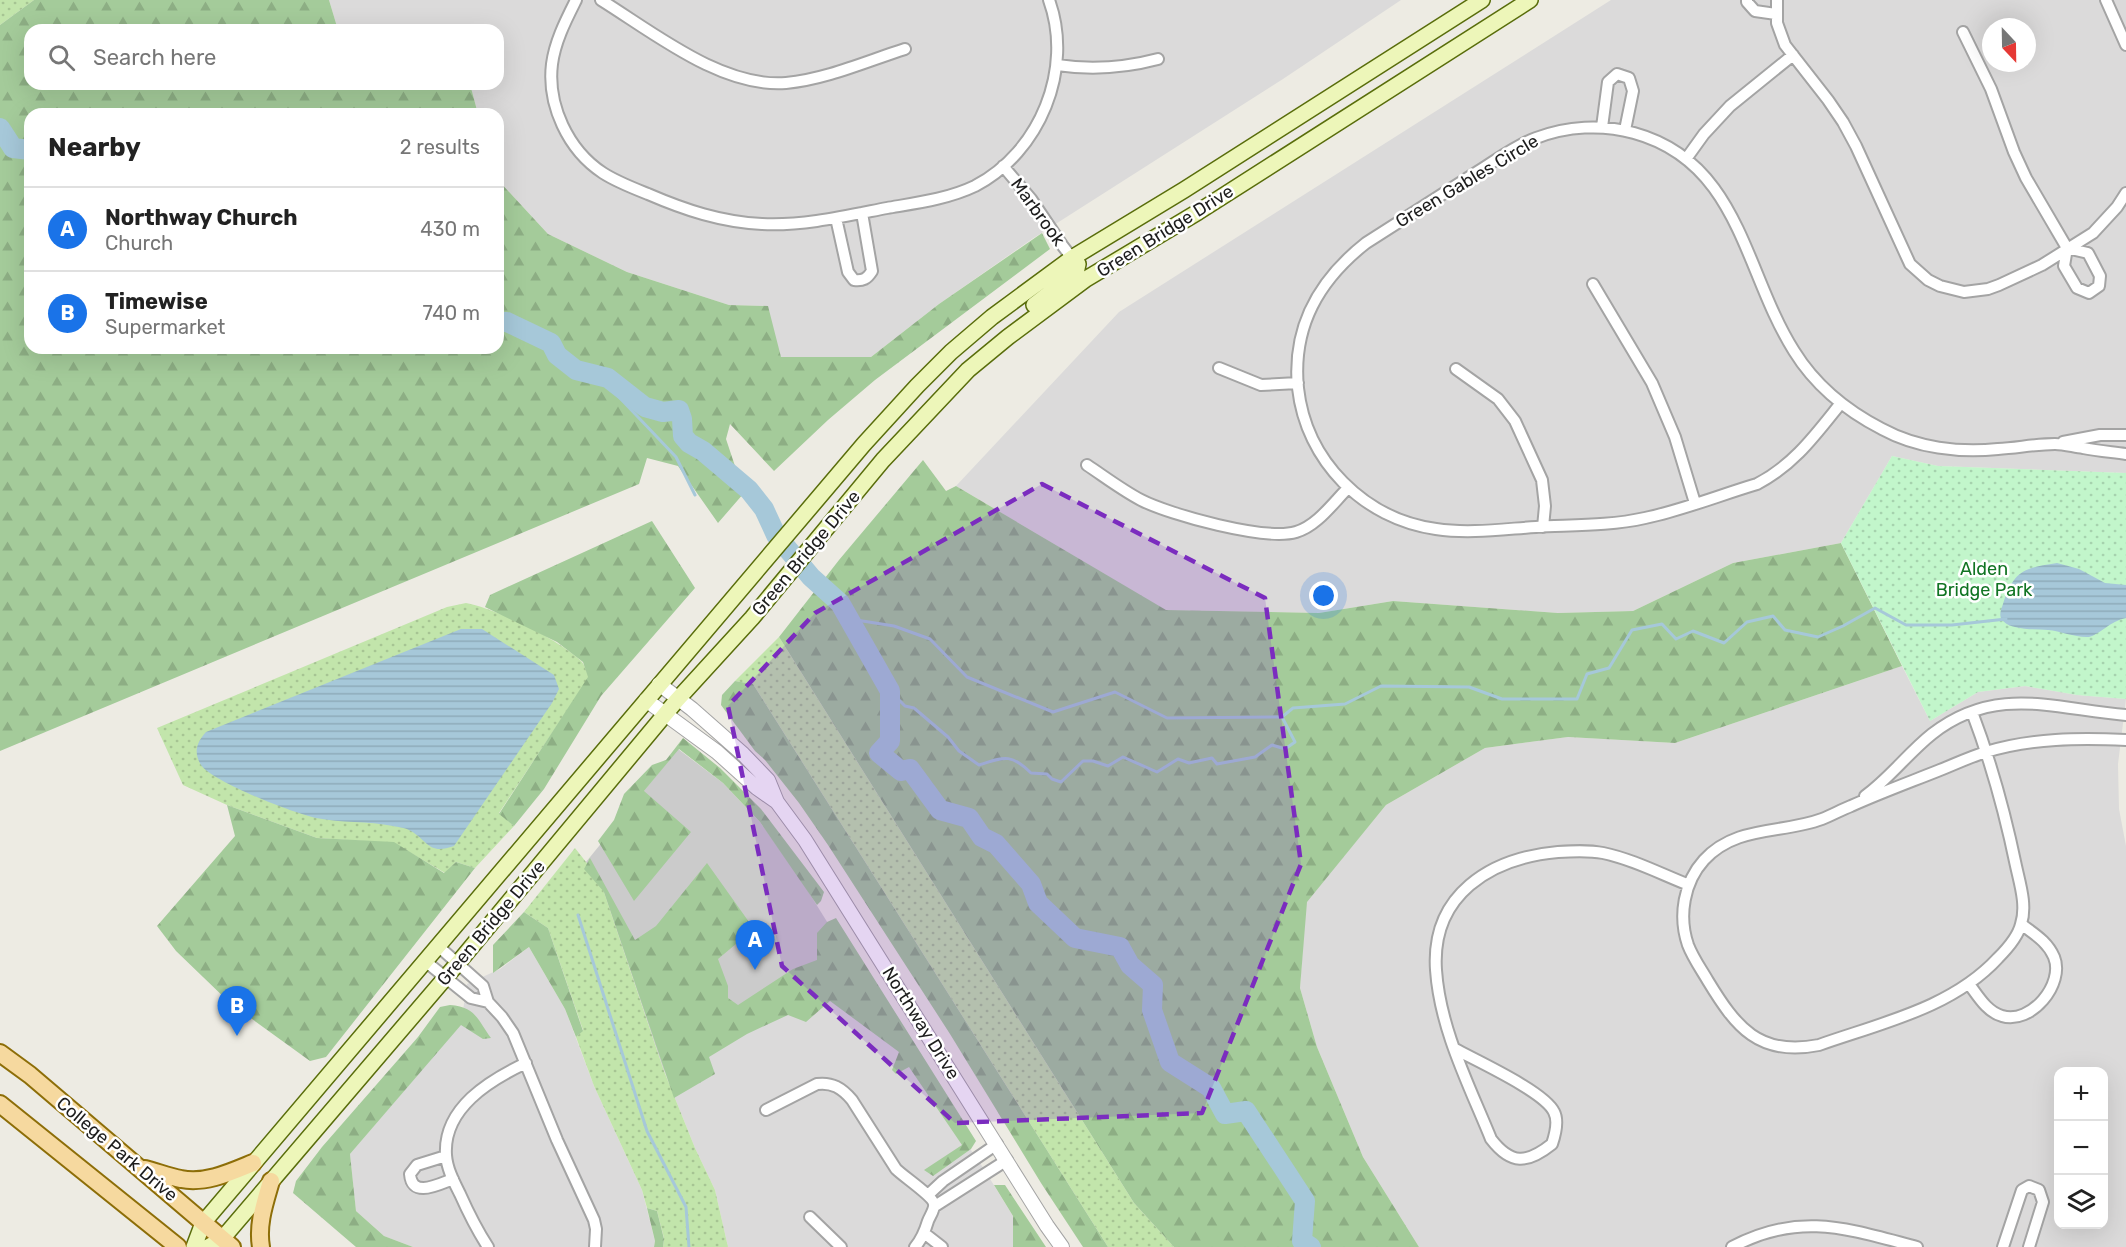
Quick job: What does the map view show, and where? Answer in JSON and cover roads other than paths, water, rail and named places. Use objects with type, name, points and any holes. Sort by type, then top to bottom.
[{"type":"main road","name":"Green Bridge Drive","points":[[194,1247],[203,1223],[438,945],[879,427],[951,352],[992,317],[1072,258],[1194,184],[1482,0]]},
{"type":"main road","name":"Green Bridge Drive","points":[[221,1244],[271,1181],[458,963],[666,714],[752,618],[890,452],[968,370],[1086,279],[1208,206],[1530,0]]},
{"type":"main road","points":[[968,370],[1019,316],[1076,273],[1078,264],[1072,258]]},
{"type":"main road","name":"College Park Drive","points":[[0,1053],[30,1075],[203,1223],[221,1244]]},
{"type":"main road","points":[[319,1086],[342,1097]]},
{"type":"main road","name":"College Park Drive","points":[[0,1104],[178,1247]]},
{"type":"main road","points":[[137,1166],[183,1180],[203,1180],[228,1174],[254,1163]]},
{"type":"main road","points":[[261,1247],[261,1216],[271,1181]]},
{"type":"street","points":[[576,0],[562,28],[555,52],[552,76],[552,88],[562,126],[576,148],[593,165],[615,180],[675,206],[726,220],[781,224],[836,218],[932,200],[960,192],[988,178],[1003,166],[1024,145],[1041,118],[1052,90],[1057,65],[1057,37],[1049,0]]},
{"type":"street","points":[[601,0],[699,60],[723,72],[753,81],[785,83],[816,78],[905,48]]},
{"type":"street","points":[[1747,0],[1755,11],[1776,14]]},
{"type":"street","points":[[1777,0],[1776,14],[1780,34],[1843,122],[1910,264],[1928,280],[1952,290],[1988,289],[2042,265],[2093,233],[2117,207],[2126,193]]},
{"type":"street","points":[[2106,0],[2126,45]]},
{"type":"street","points":[[1963,32],[1986,78],[2026,178],[2067,248]]},
{"type":"street","points":[[1686,159],[1704,134],[1730,106],[1793,55]]},
{"type":"street","points":[[1057,65],[1074,68],[1112,68],[1158,59]]},
{"type":"street","points":[[1602,128],[1608,82],[1617,74],[1629,78],[1633,91],[1625,130]]},
{"type":"street","name":"Green Gables Circle","points":[[1841,403],[1796,457],[1772,476],[1757,484],[1645,518],[1622,522],[1450,531],[1417,526],[1384,513],[1348,488],[1330,468],[1305,423],[1298,383],[1300,344],[1307,319],[1324,284],[1344,260],[1366,243],[1521,145],[1540,136],[1569,129],[1625,130],[1653,139],[1698,168],[1723,198],[1735,220],[1782,330],[1793,349],[1813,377],[1841,403],[1882,429],[1935,447],[1973,450],[2056,444],[2100,435],[2126,435]]},
{"type":"street","name":"Marbrook","points":[[1003,166],[1035,204],[1072,258]]},
{"type":"street","points":[[836,218],[848,272],[854,280],[861,281],[869,277],[872,271],[862,213]]},
{"type":"street","points":[[1593,284],[1652,383],[1675,437],[1695,503]]},
{"type":"street","points":[[1219,368],[1261,385],[1298,383]]},
{"type":"street","points":[[1456,369],[1498,399],[1515,421],[1542,480],[1545,506],[1543,527]]},
{"type":"street","name":"Green Gables Circle","points":[[2056,444],[2126,454]]},
{"type":"street","points":[[1087,465],[1141,500],[1174,513],[1273,535],[1307,528],[1348,488]]},
{"type":"street","name":"Northway Drive","points":[[659,684],[692,709],[768,780],[777,801],[805,840],[1062,1247]]},
{"type":"street","name":"Northway Drive","points":[[646,700],[717,752],[757,789],[777,801]]},
{"type":"street","points":[[1848,807],[1879,785],[1934,733],[1959,717],[1972,712],[2001,704],[2029,702],[2094,713],[2126,715]]},
{"type":"street","points":[[1972,712],[1987,751],[2006,814],[2022,896],[2021,924],[2004,953],[1969,984],[1926,1007],[1819,1046],[1795,1048],[1771,1045],[1748,1033],[1731,1017],[1692,954],[1684,932],[1683,908],[1689,885],[1696,870],[1712,852],[1732,839],[1744,835],[1811,822],[1987,751],[2054,740],[2126,740]]},
{"type":"street","points":[[1455,1049],[1542,1097],[1555,1112],[1556,1128],[1552,1144],[1538,1155],[1518,1159],[1502,1153],[1491,1139],[1455,1049],[1447,1029],[1436,970],[1438,935],[1447,913],[1458,895],[1476,879],[1496,868],[1535,855],[1587,851],[1616,857],[1689,885]]},
{"type":"street","points":[[1969,984],[1988,1008],[2002,1016],[2016,1017],[2028,1014],[2050,991],[2056,976],[2055,958],[2045,942],[2021,924]]},
{"type":"street","points":[[438,945],[483,986],[488,1002],[513,1033],[594,1221],[595,1247]]},
{"type":"street","points":[[425,961],[471,998],[488,1002]]},
{"type":"street","points":[[488,1247],[453,1179],[446,1156],[446,1142],[450,1128],[462,1107],[481,1089],[526,1063]]},
{"type":"street","points":[[766,1110],[817,1084],[835,1085],[852,1100],[896,1169],[929,1194],[935,1206]]},
{"type":"street","points":[[929,1194],[943,1181],[997,1144]]},
{"type":"street","points":[[446,1156],[417,1165],[410,1174],[410,1180],[419,1189],[453,1179]]},
{"type":"street","points":[[915,1247],[924,1233],[935,1206],[1007,1160]]},
{"type":"street","points":[[2003,1247],[2022,1190],[2029,1186],[2039,1190],[2043,1202],[2029,1247]]},
{"type":"street","points":[[810,1217],[841,1247]]},
{"type":"street","points":[[1732,1247],[1777,1229],[1801,1225],[1822,1225],[1840,1227],[1917,1247]]},
{"type":"street","points":[[924,1233],[942,1247]]},
{"type":"water","points":[[2057,563],[2079,569],[2105,583],[2126,585],[2126,618],[2089,637],[2019,628],[2004,622],[2001,619],[2001,611],[2011,584],[2016,578],[2028,569]]},
{"type":"water","points":[[461,629],[482,629],[554,675],[559,689],[552,703],[454,846],[434,848],[411,831],[402,828],[374,823],[325,820],[305,815],[236,788],[208,772],[201,765],[197,756],[197,747],[206,732]]},
{"type":"waterway","points":[[0,128],[13,148],[24,149]]},
{"type":"waterway","points":[[504,322],[551,343],[557,355],[576,370],[608,378],[645,407],[663,412],[679,410],[683,436],[689,443],[703,451],[749,490],[764,509],[776,535],[811,577],[840,603],[890,691],[890,741],[879,753],[901,771],[910,769],[940,810],[969,818],[982,837],[996,844],[1031,884],[1038,903],[1075,938],[1120,947],[1130,965],[1153,985],[1152,1010],[1170,1062],[1211,1088],[1225,1114],[1246,1111],[1305,1201],[1302,1241],[1311,1247]]},
{"type":"waterway","points":[[599,376],[676,457],[695,495]]},
{"type":"waterway","points":[[890,691],[905,706],[914,708],[948,737],[959,751],[979,765],[1007,758],[1018,762],[1031,773],[1047,774],[1052,779],[1061,782],[1083,761],[1093,761],[1108,766],[1123,757],[1157,772],[1178,759],[1189,763],[1212,758],[1217,764],[1255,757],[1272,745],[1285,749],[1295,742],[1282,717],[1293,708],[1345,704],[1381,686],[1469,687],[1502,699],[1577,699],[1587,674],[1609,668],[1632,630],[1662,624],[1676,639],[1693,631],[1724,643],[1747,622],[1773,616],[1785,630],[1818,637],[1875,608],[1906,625],[1952,625],[2006,619]]},
{"type":"waterway","points":[[850,619],[894,626],[930,639],[967,677],[1053,712],[1115,692],[1167,718],[1282,717]]},
{"type":"waterway","points":[[578,915],[647,1131],[686,1207],[689,1247]]},
{"type":"place","name":"Northway Church","points":[[755,970]]},
{"type":"place","name":"Timewise","points":[[237,1036]]},
{"type":"park label","name":"Alden Bridge Park","points":[[1984,579]]}]
